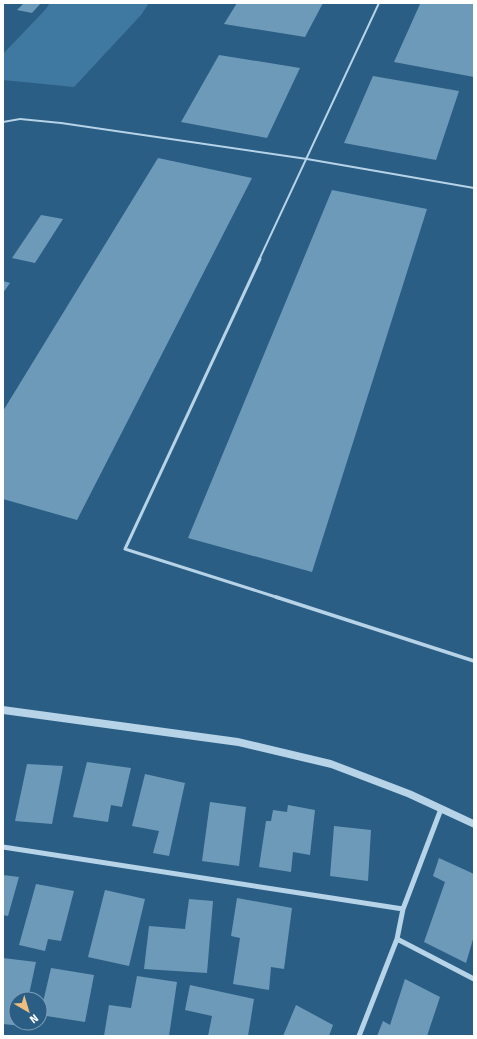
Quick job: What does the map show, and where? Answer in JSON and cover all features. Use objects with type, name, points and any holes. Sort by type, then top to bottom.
[{"type":"street","points":[[3,122],[20,119],[60,123]]},
{"type":"street","points":[[3,710],[238,742],[331,764],[409,794],[474,824]]},
{"type":"street","points":[[359,1036],[397,939],[403,909],[441,809]]},
{"type":"street","points":[[3,847],[403,909]]},
{"type":"street","points":[[397,939],[474,979]]},
{"type":"lane","points":[[379,3],[125,548],[474,662]]},
{"type":"lane","points":[[60,123],[307,160],[474,188]]},
{"type":"shaded area","points":[[50,3],[149,3],[141,15],[74,87],[3,80],[3,54]]},
{"type":"building","points":[[24,3],[41,3],[32,13],[17,10]]},
{"type":"building","points":[[237,3],[323,3],[305,37],[224,24]]},
{"type":"building","points":[[417,3],[474,3],[474,77],[394,62],[420,4]]},
{"type":"building","points":[[219,55],[300,68],[267,138],[181,122]]},
{"type":"building","points":[[373,76],[459,91],[436,160],[344,143]]},
{"type":"building","points":[[158,158],[252,178],[77,520],[3,499],[3,411]]},
{"type":"building","points":[[332,190],[427,209],[312,572],[188,538]]},
{"type":"building","points":[[41,215],[63,219],[35,263],[12,258]]},
{"type":"building","points":[[3,281],[10,283],[3,293]]},
{"type":"building","points":[[87,762],[131,768],[122,807],[111,805],[108,822],[73,817]]},
{"type":"building","points":[[27,764],[63,766],[52,824],[15,821]]},
{"type":"building","points":[[145,774],[185,783],[169,856],[153,853],[159,831],[132,826]]},
{"type":"building","points":[[210,802],[246,807],[239,866],[202,861]]},
{"type":"building","points":[[288,805],[315,810],[310,855],[293,852],[291,872],[259,867],[266,821],[271,821],[273,810],[287,812]]},
{"type":"building","points":[[334,826],[371,830],[368,881],[330,876]]},
{"type":"building","points":[[439,858],[474,874],[474,936],[466,963],[424,942],[445,882],[433,876]]},
{"type":"building","points":[[3,875],[19,877],[8,916],[3,915]]},
{"type":"building","points":[[36,884],[74,891],[61,941],[48,939],[45,951],[19,945]]},
{"type":"building","points":[[105,890],[145,899],[129,966],[88,957]]},
{"type":"building","points":[[237,898],[292,908],[284,969],[271,967],[269,990],[233,984],[240,938],[231,936]]},
{"type":"building","points":[[189,899],[213,901],[207,973],[144,969],[149,926],[185,929]]},
{"type":"building","points":[[3,958],[36,962],[30,991],[8,991],[8,1025],[3,1024]]},
{"type":"building","points":[[51,968],[94,975],[85,1022],[48,1016],[48,991],[46,991]]},
{"type":"building","points":[[137,976],[177,982],[169,1036],[104,1036],[109,1005],[131,1008]]},
{"type":"building","points":[[405,979],[440,997],[427,1036],[377,1036],[383,1021],[390,1025]]},
{"type":"building","points":[[190,985],[254,999],[248,1036],[208,1036],[212,1016],[185,1010]]},
{"type":"building","points":[[296,1005],[333,1025],[329,1036],[283,1036]]}]
